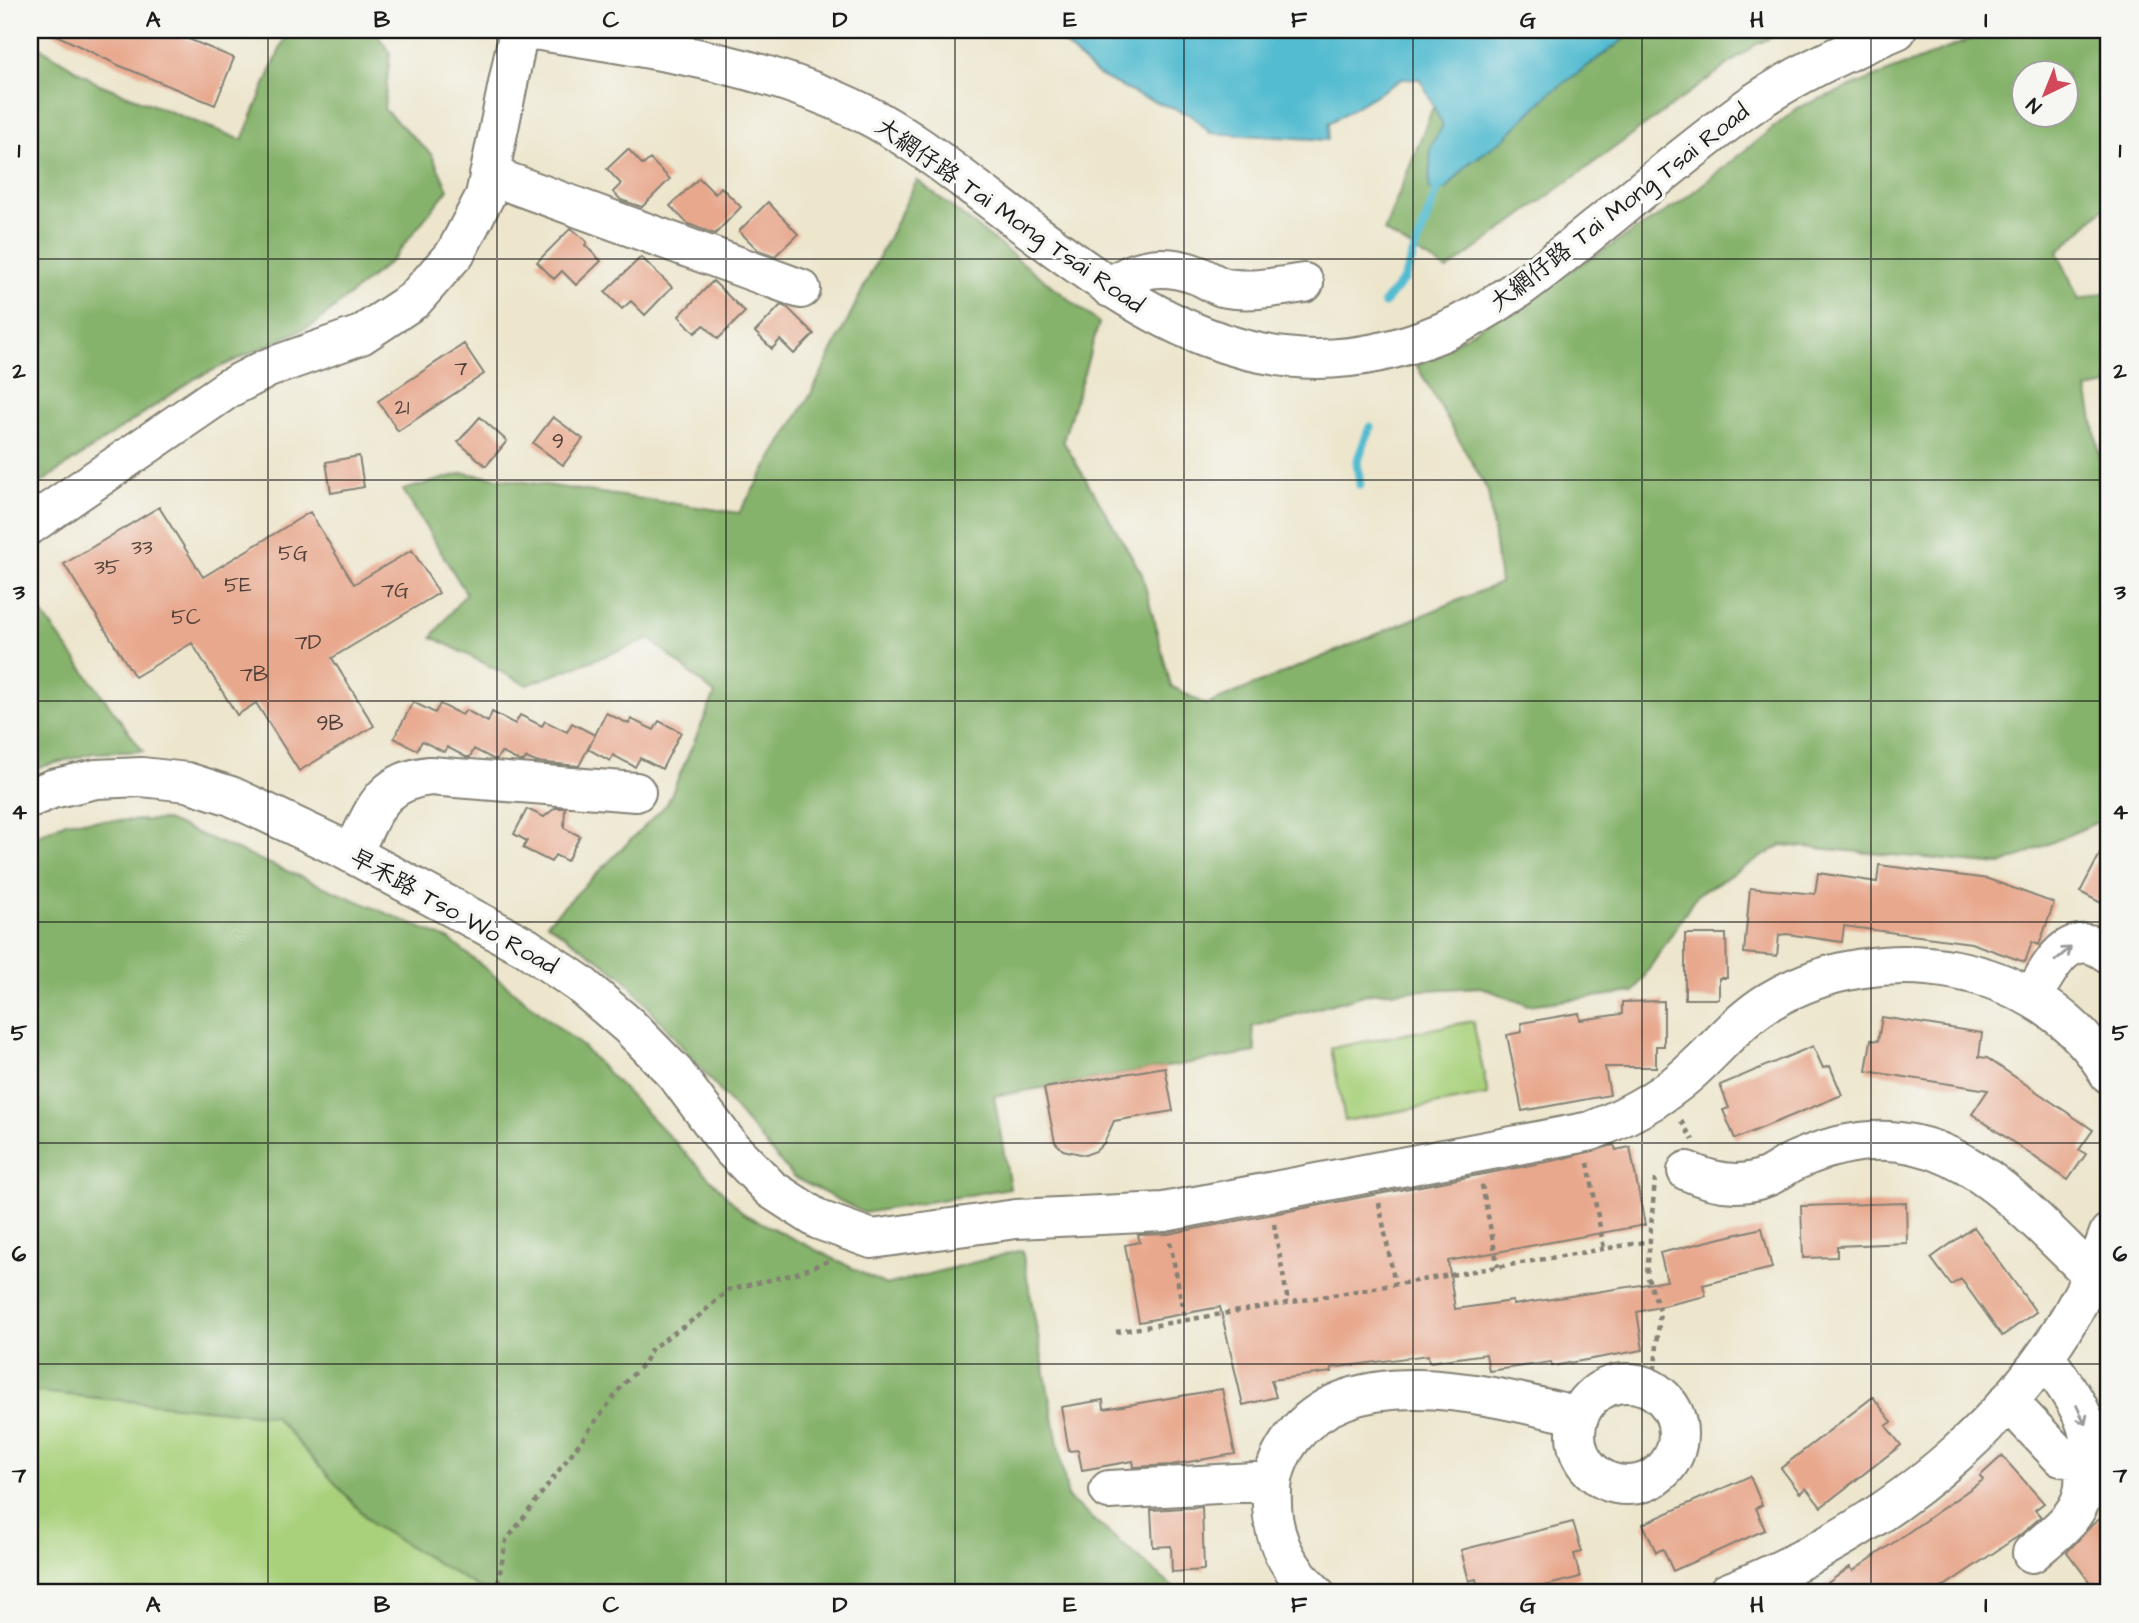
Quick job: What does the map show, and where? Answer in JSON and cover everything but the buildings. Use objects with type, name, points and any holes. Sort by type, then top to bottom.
[{"type":"street","points":[[30,525],[229,388],[268,368],[361,335],[414,300],[456,252],[485,196],[519,30]]},
{"type":"street","name":"大網仔路 Tai Mong Tsai Road","points":[[534,30],[701,58],[792,85],[858,110],[917,145],[1110,288],[1188,331],[1262,354],[1303,359],[1351,357],[1413,343],[1479,314],[1528,283],[1761,98],[1897,30]]},
{"type":"street","points":[[489,175],[801,289]]},
{"type":"street","points":[[1110,288],[1131,272],[1157,268],[1190,273],[1222,287],[1269,288],[1304,283]]},
{"type":"street","points":[[352,854],[380,799],[393,786],[411,778],[430,776],[636,792]]},
{"type":"street","name":"早禾路 Tso Wo Road","points":[[30,798],[52,789],[96,779],[142,777],[187,782],[231,796],[352,854],[526,947],[580,984],[629,1026],[675,1073],[731,1148],[771,1189],[819,1220],[873,1240]]},
{"type":"street","points":[[2033,996],[2056,956],[2064,949],[2085,944],[2109,954]]},
{"type":"street","points":[[873,1240],[1016,1219],[1164,1212],[1582,1133],[1621,1119],[1649,1104],[1699,1064],[1734,1026],[1772,1000],[1815,981],[1860,970],[1904,965],[1992,979],[2033,996],[2065,1019],[2106,1059]]},
{"type":"street","points":[[1687,1171],[1702,1178],[1736,1183],[1753,1181],[1821,1150],[1849,1144],[1906,1144],[1935,1150],[1962,1161],[1987,1176],[2092,1275]]},
{"type":"street","points":[[1727,1593],[1810,1556],[1894,1504],[1963,1447],[2009,1402],[2045,1357],[2067,1324],[2092,1275],[2109,1233]]},
{"type":"street","points":[[2009,1402],[2061,1457],[2071,1459],[2081,1456],[2088,1448],[2089,1438],[2084,1416],[2045,1357]]},
{"type":"street","points":[[1623,1383],[1653,1390],[1666,1401],[1674,1415],[1677,1440],[1667,1464],[1656,1476],[1642,1482],[1610,1482],[1585,1462],[1577,1440],[1579,1416],[1591,1398],[1609,1386],[1623,1383]]},
{"type":"street","points":[[1315,1593],[1298,1578],[1280,1549],[1271,1516],[1272,1481],[1284,1448],[1305,1421],[1333,1403],[1369,1394],[1447,1390],[1486,1395],[1579,1416]]},
{"type":"street","points":[[2032,1553],[2075,1513],[2085,1485],[2081,1456]]},
{"type":"street","points":[[1109,1490],[1272,1481]]},
{"type":"path","points":[[1582,1133],[1604,1249]]},
{"type":"path","points":[[1476,1153],[1498,1267]]},
{"type":"path","points":[[1373,1173],[1395,1284]]},
{"type":"path","points":[[1269,1192],[1289,1302]]},
{"type":"path","points":[[1164,1212],[1185,1320]]},
{"type":"path","points":[[496,1593],[506,1541],[622,1386],[643,1364],[652,1348],[700,1315],[728,1290],[823,1264],[873,1240]]},
{"type":"path","points":[[1116,1332],[1650,1241],[1647,1275],[1660,1311],[1653,1390]]},
{"type":"green space","points":[[288,30],[374,30],[390,53],[384,109],[432,155],[448,189],[392,260],[315,324],[196,378],[30,490],[30,41],[97,83],[242,140]]},
{"type":"green space","points":[[1519,30],[1787,30],[1755,45],[1447,270],[1384,231],[1443,82]]},
{"type":"green space","points":[[1994,30],[2109,30],[2109,203],[2058,252],[2079,300],[2109,291],[2109,385],[2087,389],[2109,505],[2109,817],[2001,865],[1782,845],[1697,895],[1634,992],[1527,1005],[1481,987],[1371,993],[1252,1027],[1256,1052],[994,1096],[1010,1188],[864,1213],[793,1177],[623,977],[547,923],[667,804],[715,694],[650,639],[527,685],[432,637],[466,593],[403,490],[464,473],[739,513],[812,392],[917,180],[1099,323],[1063,441],[1142,574],[1171,686],[1206,705],[1500,583],[1488,491],[1417,366],[1678,204],[1799,107]]},
{"type":"green space","points":[[30,597],[143,751],[93,753],[30,770]]},
{"type":"green space","points":[[166,820],[450,940],[583,1047],[744,1214],[886,1285],[1022,1250],[1068,1498],[1180,1593],[488,1593],[373,1525],[274,1416],[30,1391],[30,839],[68,821]]},
{"type":"green space","points":[[1473,1021],[1488,1095],[1345,1121],[1331,1048]]},
{"type":"green space","points":[[31,1389],[274,1416],[373,1525],[488,1593],[30,1593]]},
{"type":"water","points":[[1049,30],[1637,30],[1549,94],[1505,138],[1467,165],[1446,190],[1429,190],[1431,146],[1443,125],[1419,79],[1402,79],[1329,123],[1328,140],[1210,133],[1191,115],[1137,95],[1095,73]]},
{"type":"waterway","points":[[1384,303],[1404,279],[1437,191]]},
{"type":"waterway","points":[[1360,485],[1357,462],[1370,427]]}]
